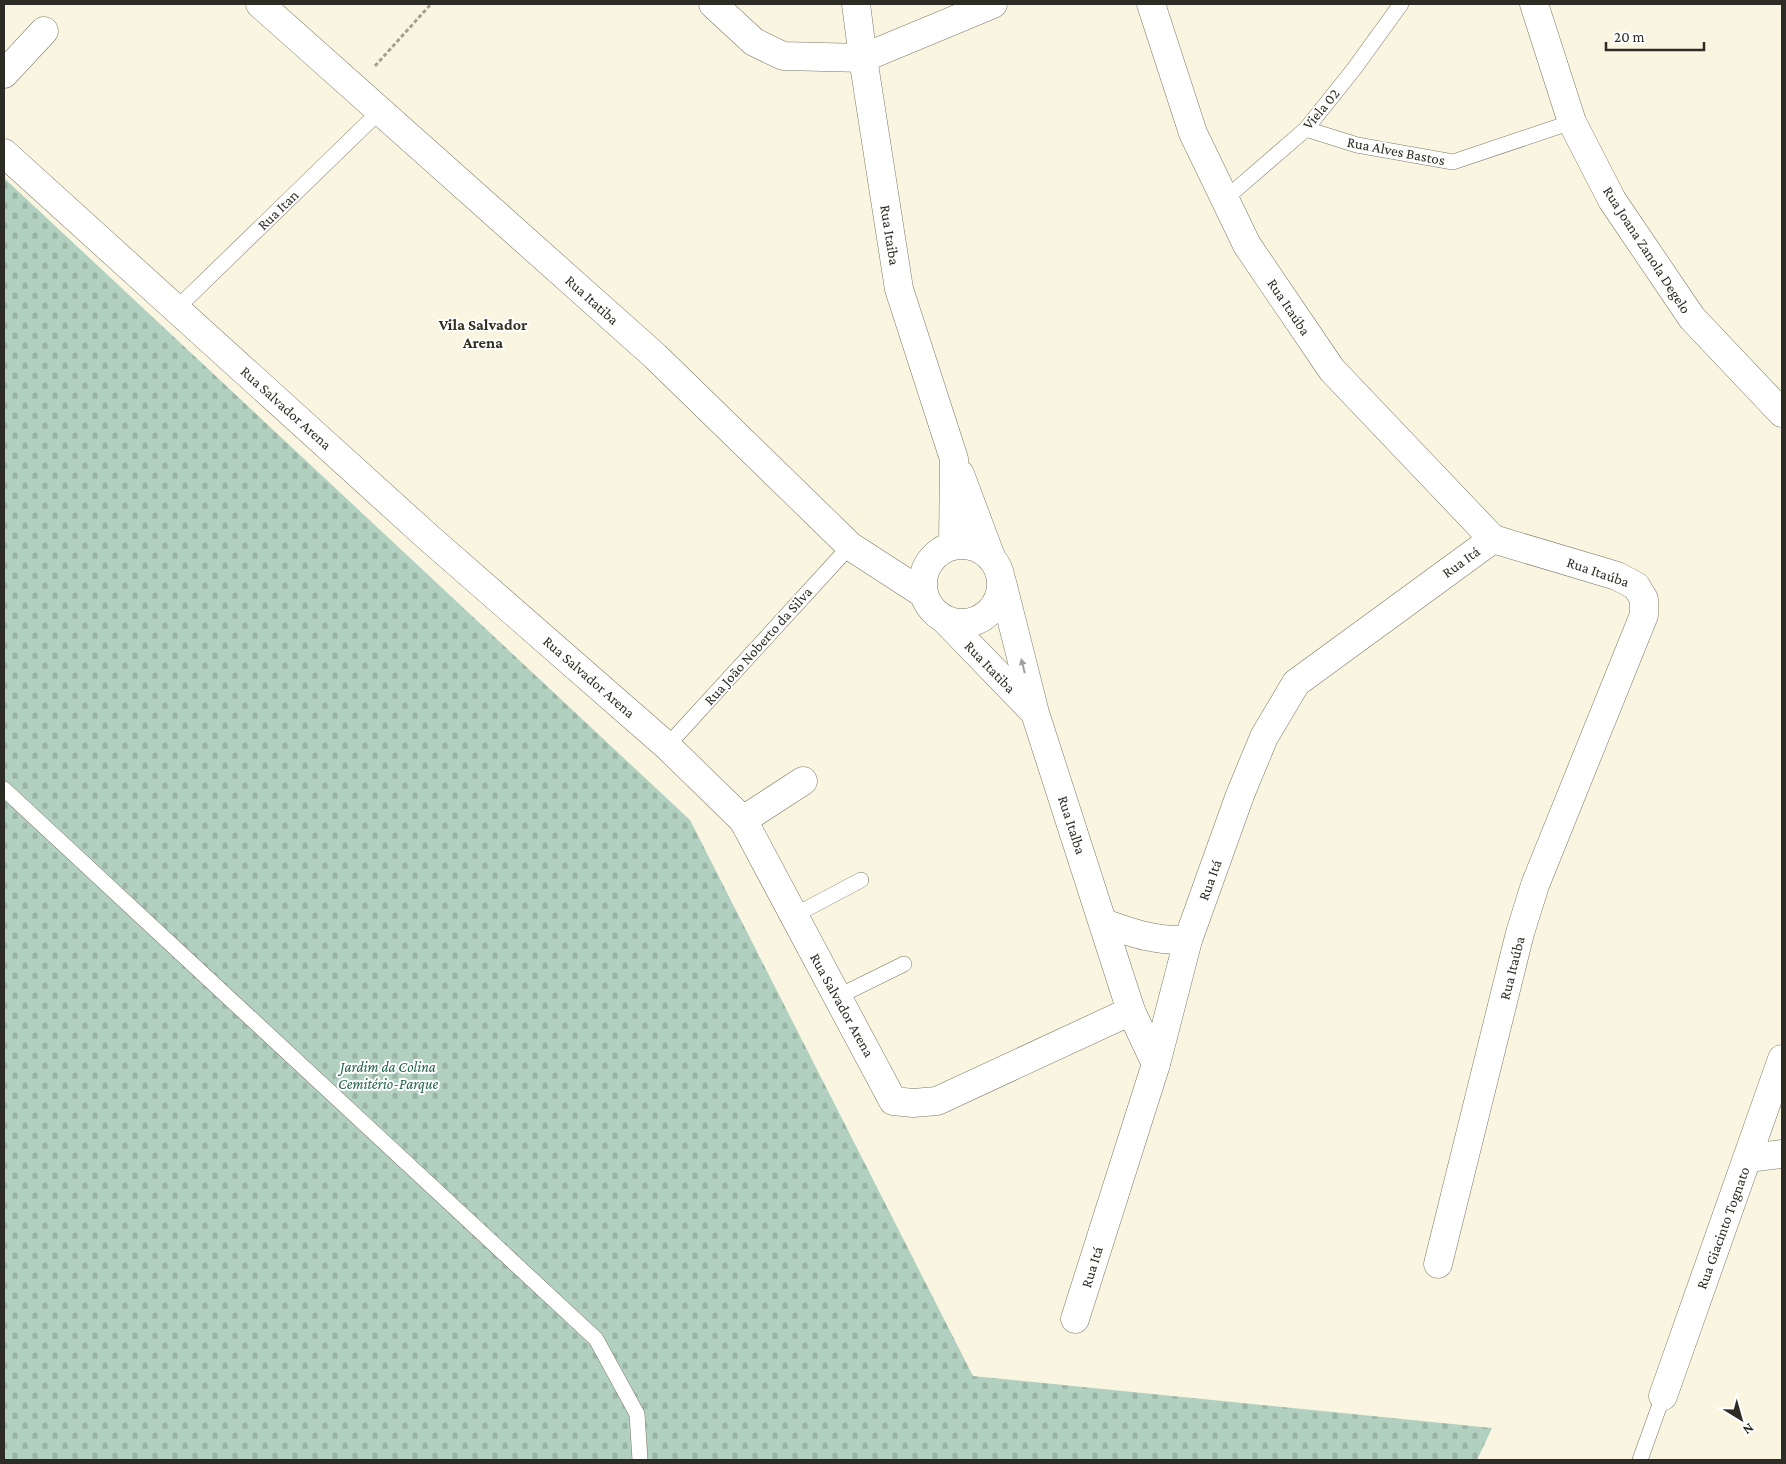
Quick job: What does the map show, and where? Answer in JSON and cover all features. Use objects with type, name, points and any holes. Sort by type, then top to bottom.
[{"type":"street","name":"Rua Itatiba","points":[[260,4],[655,356],[850,546],[924,594]]},
{"type":"street","points":[[713,4],[754,42],[783,56],[863,58],[993,4]]},
{"type":"street","name":"Rua Itaiba","points":[[856,4],[898,289],[954,459],[953,545]]},
{"type":"street","name":"Rua Itaúba","points":[[1151,4],[1193,133],[1247,245],[1332,370],[1493,539],[1617,576],[1636,586],[1644,599],[1644,615],[1535,885],[1520,933],[1438,1264]]},
{"type":"street","name":"Rua Joana Zanola Degelo","points":[[1534,4],[1572,122],[1612,200],[1692,318],[1782,412]]},
{"type":"street","points":[[4,74],[44,31]]},
{"type":"street","name":"Rua Salvador Arena","points":[[4,152],[429,538],[667,746],[742,820],[893,1101],[913,1103],[937,1101],[1131,1011]]},
{"type":"street","points":[[954,459],[992,557],[999,568],[1002,582],[1000,596],[993,608],[983,617],[971,622],[957,623],[945,620],[934,612],[926,602],[922,577],[927,565],[935,555],[953,545],[967,544],[980,549],[992,557]]},
{"type":"street","name":"Rua Itá","points":[[1075,1319],[1156,1064],[1188,940],[1240,795],[1264,737],[1296,683],[1493,539]]},
{"type":"street","name":"Rua Italba","points":[[1002,582],[1035,713],[1131,1011],[1156,1064]]},
{"type":"street","name":"Rua Itatiba","points":[[945,620],[1035,713]]},
{"type":"street","points":[[742,820],[803,781]]},
{"type":"street","points":[[1104,923],[1147,938],[1188,940]]},
{"type":"street","name":"Rua Giacinto Tognato","points":[[1663,1396],[1782,1058]]},
{"type":"street","points":[[1748,1158],[1782,1154]]},
{"type":"lane","name":"Viela 02","points":[[1225,199],[1306,129],[1354,69],[1401,4]]},
{"type":"lane","name":"Rua Itan","points":[[176,309],[380,111]]},
{"type":"lane","name":"Rua Alves Bastos","points":[[1306,129],[1357,145],[1453,162],[1572,122]]},
{"type":"lane","name":"Rua João Noberto da Silva","points":[[667,746],[850,546]]},
{"type":"lane","points":[[4,788],[596,1339],[637,1414],[640,1460]]},
{"type":"lane","points":[[793,916],[861,880]]},
{"type":"lane","points":[[837,997],[904,964]]},
{"type":"lane","points":[[1640,1460],[1663,1396]]},
{"type":"path","points":[[355,88],[431,4]]},
{"type":"green space","name":"Jardim da Colina Cemitério-Parque","points":[[4,178],[690,820],[973,1376],[1492,1428],[1477,1460],[4,1460]]},
{"type":"district","name":"Vila Salvador Arena","points":[[483,333]]}]
